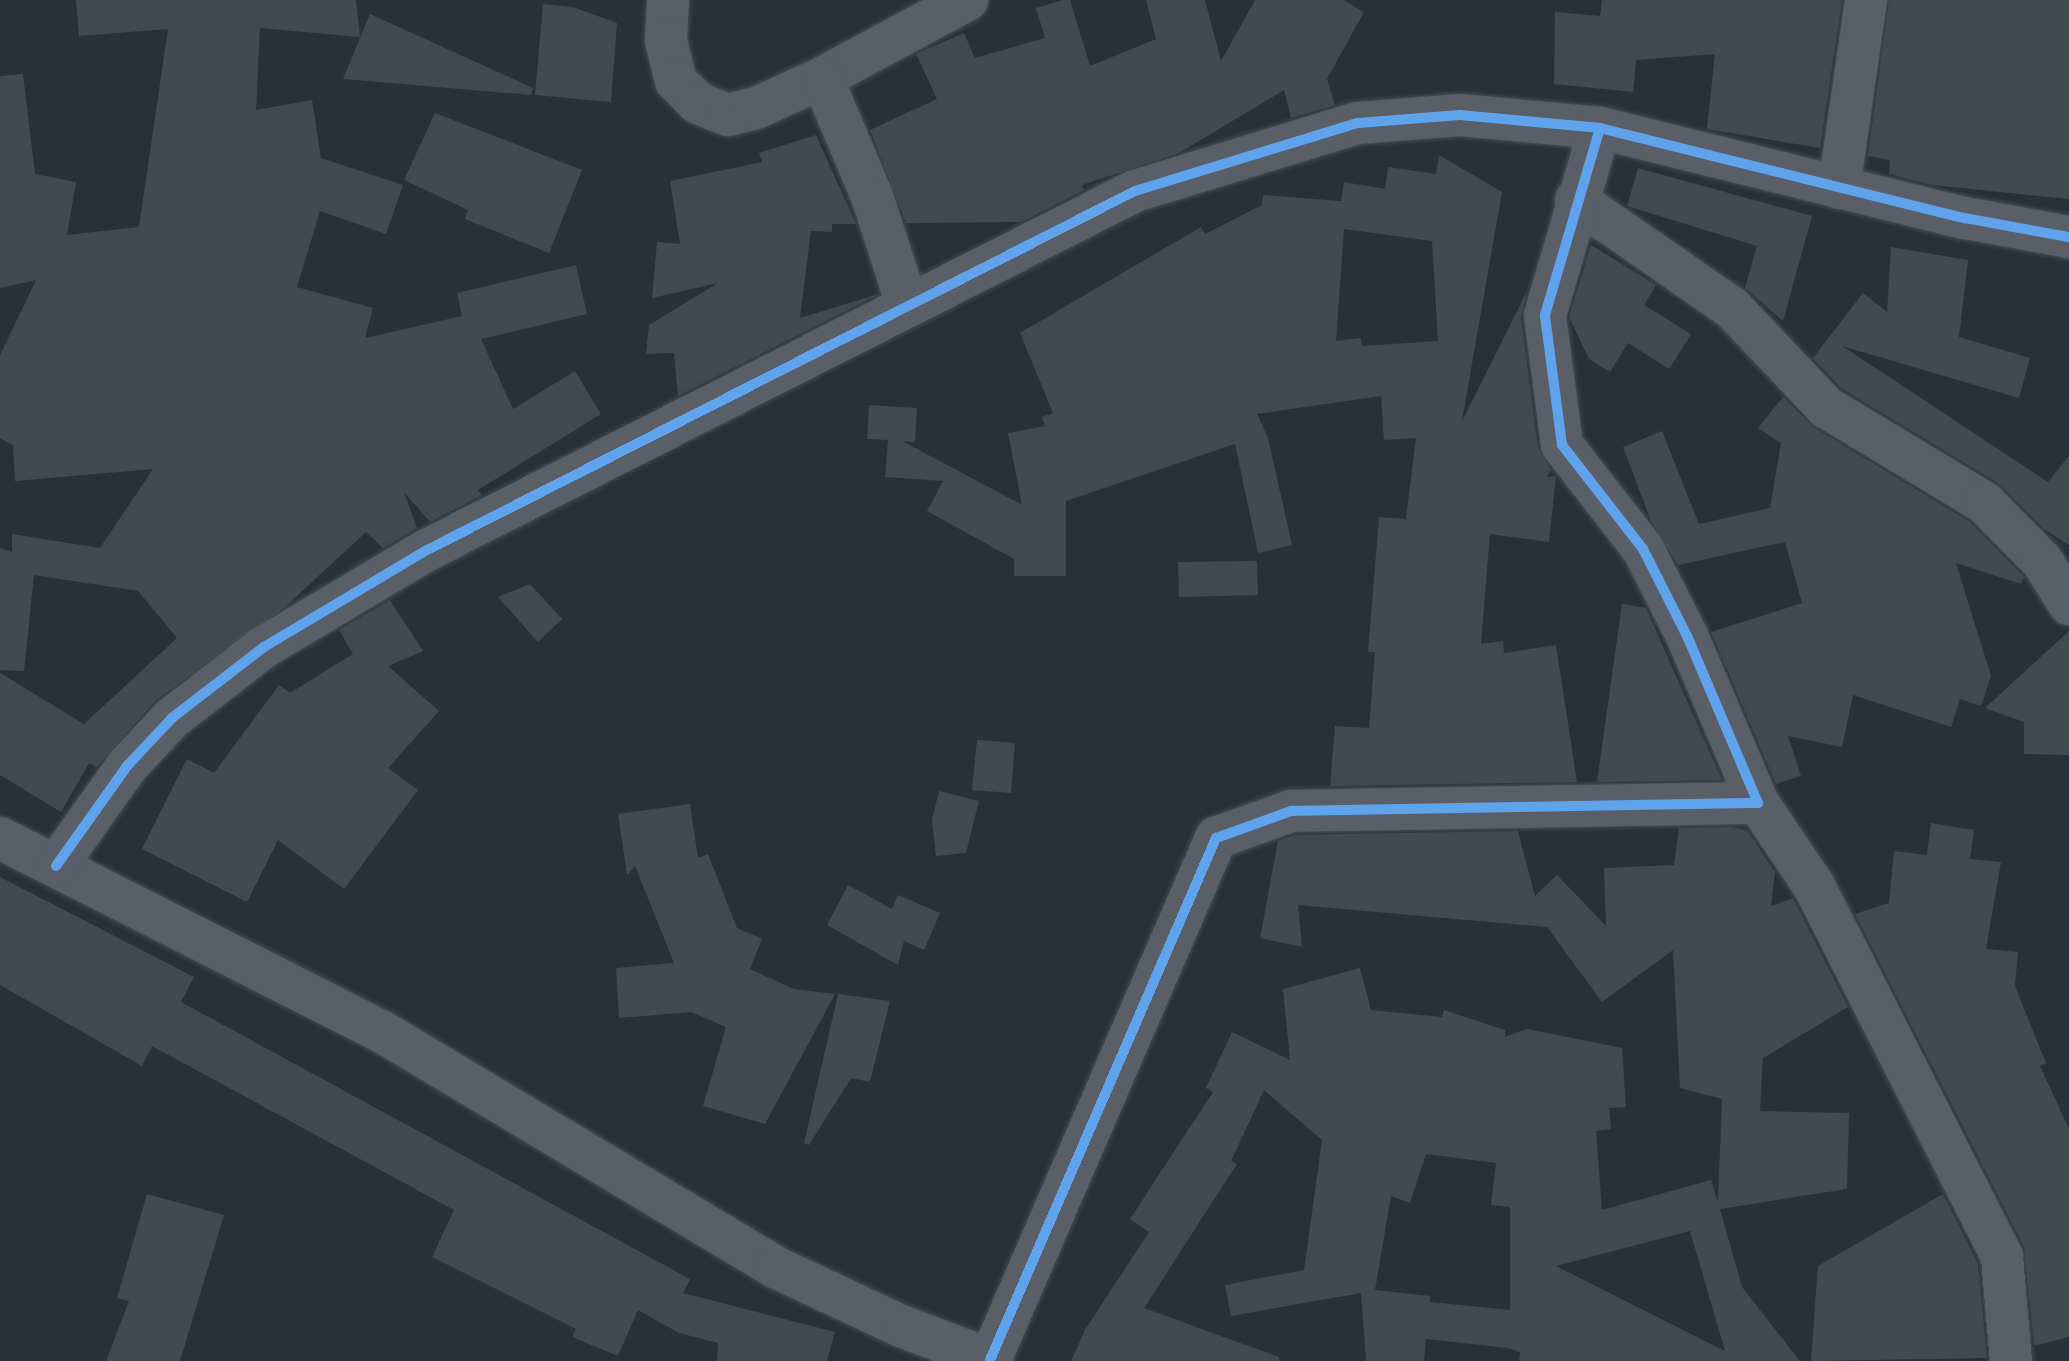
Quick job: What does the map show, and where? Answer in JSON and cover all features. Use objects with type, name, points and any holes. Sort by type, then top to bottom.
[{"type":"street","points":[[668,0],[666,41],[676,81],[698,103],[728,115],[822,78],[967,0]]},
{"type":"street","points":[[1839,188],[1866,0]]},
{"type":"street","points":[[822,78],[873,199],[907,304]]},
{"type":"street","points":[[56,866],[127,766],[172,718],[264,647],[425,551],[494,520],[907,304],[1135,191],[1358,123],[1460,115],[1600,128],[1839,188],[2069,237]]},
{"type":"street","points":[[1600,128],[1576,200],[1545,315],[1562,445],[1643,549],[1687,636],[1758,803],[1814,886],[2002,1257],[2011,1361]]},
{"type":"street","points":[[1576,200],[1732,308],[1826,407],[1985,503],[2042,561],[2069,604]]},
{"type":"street","points":[[0,838],[381,1031],[775,1267],[901,1326],[992,1360],[1216,838],[1291,811],[1758,803]]},
{"type":"street","points":[[0,863],[56,866]]},
{"type":"building","points":[[76,0],[356,0],[360,37],[260,28],[256,110],[312,100],[321,158],[403,185],[386,234],[320,211],[297,287],[373,308],[365,338],[462,316],[457,293],[576,265],[587,314],[481,339],[513,409],[575,371],[601,414],[478,490],[482,495],[430,522],[404,492],[417,528],[383,548],[366,532],[285,607],[155,701],[97,767],[89,763],[61,812],[0,775],[0,673],[84,724],[177,638],[138,591],[34,575],[24,671],[0,670],[0,548],[12,552],[12,534],[100,548],[153,469],[15,481],[13,445],[0,438],[0,355],[36,280],[0,288],[0,76],[23,74],[35,174],[76,182],[67,235],[139,227],[168,29],[79,36]]},
{"type":"building","points":[[1070,0],[1090,66],[1156,39],[1146,0],[1205,0],[1221,61],[1255,0],[1343,0],[1364,12],[1327,79],[1335,105],[1291,118],[1284,90],[1179,153],[1082,185],[1084,190],[1021,222],[906,223],[870,130],[937,99],[916,54],[964,33],[975,58],[1045,38],[1036,8]]},
{"type":"building","points":[[1602,0],[1842,0],[1820,148],[1707,129],[1715,54],[1636,60],[1633,92],[1554,84],[1555,12],[1600,16]]},
{"type":"building","points":[[1889,0],[2069,0],[2069,199],[1932,185],[1889,174],[1890,160],[1868,156]]},
{"type":"building","points":[[543,4],[573,7],[617,23],[611,102],[535,95]]},
{"type":"building","points":[[370,14],[533,88],[531,95],[343,79]]},
{"type":"building","points":[[435,113],[582,170],[549,253],[465,219],[468,210],[404,180]]},
{"type":"building","points":[[816,135],[856,224],[832,224],[832,232],[811,231],[800,318],[879,294],[678,396],[674,353],[646,354],[649,325],[718,283],[652,298],[657,242],[680,244],[670,181],[762,162],[759,153]]},
{"type":"building","points":[[1439,155],[1502,192],[1462,421],[1527,291],[1521,318],[1538,448],[1551,470],[1547,477],[1556,476],[1549,542],[1490,534],[1481,644],[1503,641],[1504,653],[1556,645],[1577,782],[1330,786],[1335,726],[1369,728],[1375,652],[1368,652],[1379,517],[1406,519],[1416,438],[1384,440],[1381,396],[1257,414],[1268,438],[1292,545],[1258,553],[1235,444],[1066,501],[1066,576],[1014,576],[1014,559],[927,511],[943,481],[885,477],[888,440],[867,439],[869,405],[917,408],[915,442],[902,441],[1022,505],[1008,433],[1045,426],[1042,417],[1053,413],[1020,333],[1201,227],[1205,234],[1262,205],[1263,195],[1341,201],[1344,182],[1385,189],[1388,167],[1436,174]],"holes":[[[1344,229],[1432,241],[1438,341],[1362,346],[1361,338],[1336,341]]]},
{"type":"building","points":[[1638,168],[1812,216],[1783,321],[1745,288],[1757,246],[1627,206]]},
{"type":"building","points":[[1591,245],[1656,285],[1644,305],[1691,334],[1669,369],[1628,343],[1610,372],[1589,359],[1569,317]]},
{"type":"building","points":[[1891,247],[1968,260],[1959,337],[2030,358],[2019,398],[1842,346],[2048,482],[2069,456],[2069,545],[2044,529],[1998,483],[1841,388],[1813,358],[1863,293],[1887,312]]},
{"type":"building","points":[[1783,397],[1813,427],[1970,522],[2024,577],[2021,584],[1956,563],[1991,676],[1981,706],[1960,699],[1951,727],[1853,695],[1842,747],[1788,736],[1801,776],[1776,784],[1711,632],[1802,603],[1785,542],[1678,565],[1651,521],[1623,447],[1662,431],[1699,524],[1770,508],[1781,443],[1758,428]]},
{"type":"building","points":[[1257,561],[1258,595],[1179,597],[1178,562]]},
{"type":"building","points":[[530,584],[562,619],[538,642],[498,597]]},
{"type":"building","points":[[390,600],[423,651],[388,666],[439,711],[388,768],[418,790],[344,889],[278,840],[247,902],[142,849],[187,759],[214,773],[279,685],[290,693],[353,654],[339,630]]},
{"type":"building","points":[[1622,604],[1646,608],[1722,780],[1597,782]]},
{"type":"building","points":[[2069,631],[2069,755],[2024,754],[2024,722],[1985,708]]},
{"type":"building","points":[[977,740],[1015,743],[1011,793],[972,790]]},
{"type":"building","points":[[939,791],[979,801],[966,853],[936,856],[932,820]]},
{"type":"building","points":[[690,804],[698,858],[708,854],[737,928],[762,939],[750,969],[794,989],[835,994],[765,1124],[703,1106],[726,1027],[691,1012],[619,1018],[616,968],[674,963],[635,866],[627,875],[618,814]]},
{"type":"building","points":[[1931,823],[1974,830],[1970,859],[2001,862],[1986,949],[2018,952],[2015,986],[2046,1063],[2040,1066],[2069,1129],[2069,1337],[2034,1346],[2024,1247],[1855,914],[1889,903],[1894,851],[1927,855]]},
{"type":"building","points":[[1731,827],[1747,830],[1775,872],[1771,906],[1793,898],[1848,1007],[1763,1058],[1760,1111],[1849,1113],[1847,1189],[1720,1209],[1742,1287],[1800,1361],[1519,1361],[1520,1352],[1508,1348],[1426,1339],[1424,1361],[1366,1361],[1361,1293],[1231,1316],[1225,1285],[1304,1270],[1322,1140],[1264,1090],[1231,1161],[1237,1164],[1144,1308],[1279,1357],[1279,1361],[1071,1361],[1085,1330],[1149,1232],[1130,1219],[1213,1092],[1206,1088],[1232,1032],[1290,1060],[1283,989],[1360,968],[1371,1010],[1442,1017],[1444,1010],[1505,1030],[1505,1037],[1527,1029],[1622,1048],[1626,1107],[1609,1108],[1611,1129],[1596,1131],[1602,1210],[1711,1180],[1718,1202],[1722,1099],[1680,1088],[1673,950],[1602,1002],[1547,927],[1298,905],[1302,947],[1260,938],[1278,841],[1295,835],[1518,831],[1535,896],[1557,875],[1606,926],[1604,868],[1674,865],[1679,828]],"holes":[[[1426,1154],[1496,1163],[1491,1205],[1510,1207],[1510,1310],[1430,1302],[1430,1296],[1375,1290],[1391,1196],[1410,1203]],[[1690,1231],[1725,1351],[1556,1266]]]},
{"type":"building","points":[[0,877],[194,977],[181,1002],[690,1279],[683,1293],[835,1332],[827,1361],[717,1361],[718,1343],[679,1333],[638,1310],[618,1356],[572,1337],[576,1329],[432,1257],[454,1210],[152,1046],[142,1066],[0,985]]},
{"type":"building","points":[[848,885],[892,909],[898,895],[940,913],[924,950],[904,941],[898,965],[827,925]]},
{"type":"building","points":[[838,994],[890,1001],[870,1082],[851,1078],[809,1145],[804,1143]]},
{"type":"building","points":[[147,1194],[224,1215],[180,1361],[106,1361],[129,1301],[117,1298]]},
{"type":"building","points":[[1943,1194],[1978,1264],[1987,1358],[1811,1361],[1818,1266]]},
{"type":"cycle path","points":[[56,866],[127,766],[172,718],[264,647],[425,551],[1135,191],[1358,123],[1460,115],[1600,128],[1965,218],[2069,237]]},
{"type":"cycle path","points":[[990,1360],[1216,838],[1291,811],[1758,803],[1687,636],[1643,549],[1562,445],[1545,315],[1600,128]]}]
